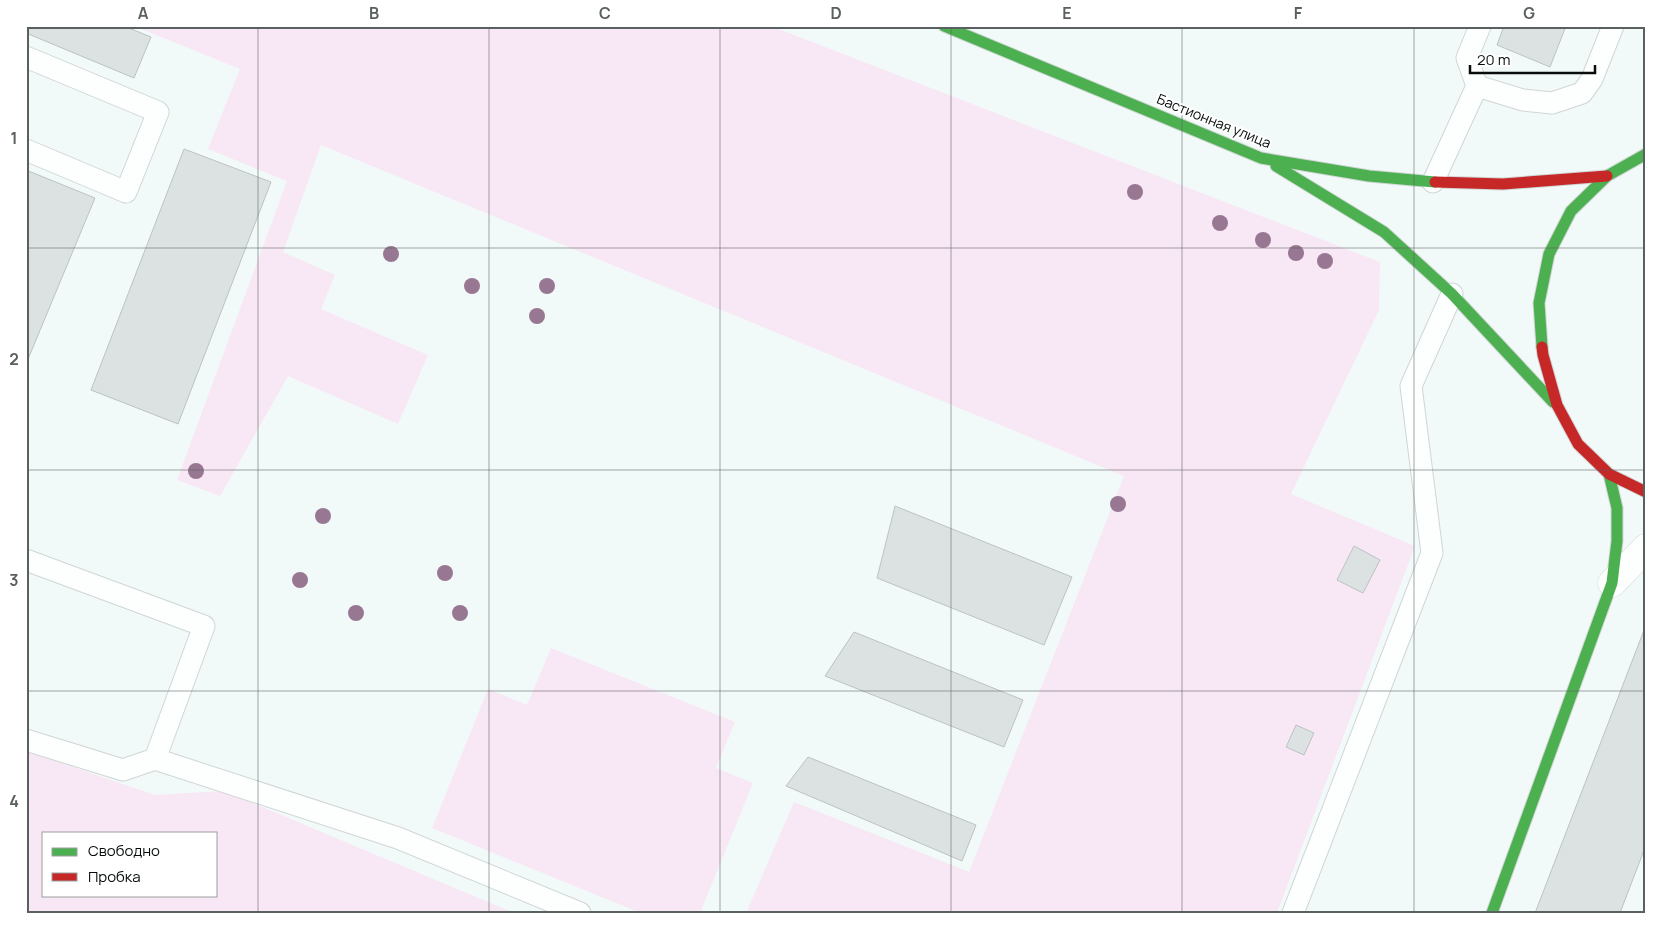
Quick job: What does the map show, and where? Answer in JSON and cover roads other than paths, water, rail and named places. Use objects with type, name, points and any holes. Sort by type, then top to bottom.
[{"type":"street","name":"Бастионная улица","points":[[944,26],[1261,158],[1370,176],[1433,182],[1503,184],[1607,176]]},
{"type":"street","points":[[1556,405],[1543,354],[1539,303],[1549,254],[1571,211],[1607,176],[1646,154]]},
{"type":"street","points":[[1261,158],[1384,232],[1452,294],[1556,405],[1578,444],[1609,474],[1646,492]]},
{"type":"street","points":[[1492,913],[1612,583],[1617,541],[1617,508],[1609,474]]},
{"type":"street","points":[[1612,583],[1646,548]]},
{"type":"lane","points":[[1433,182],[1477,86],[1467,58],[1480,26]]},
{"type":"lane","points":[[1477,86],[1523,100],[1552,103],[1582,93],[1592,79],[1613,26]]},
{"type":"lane","points":[[26,57],[158,112],[126,192],[26,150]]},
{"type":"lane","points":[[1293,913],[1432,553],[1411,386],[1452,294]]},
{"type":"lane","points":[[26,560],[204,626],[155,759]]},
{"type":"lane","points":[[26,740],[123,770],[155,759],[398,838],[580,913]]}]
